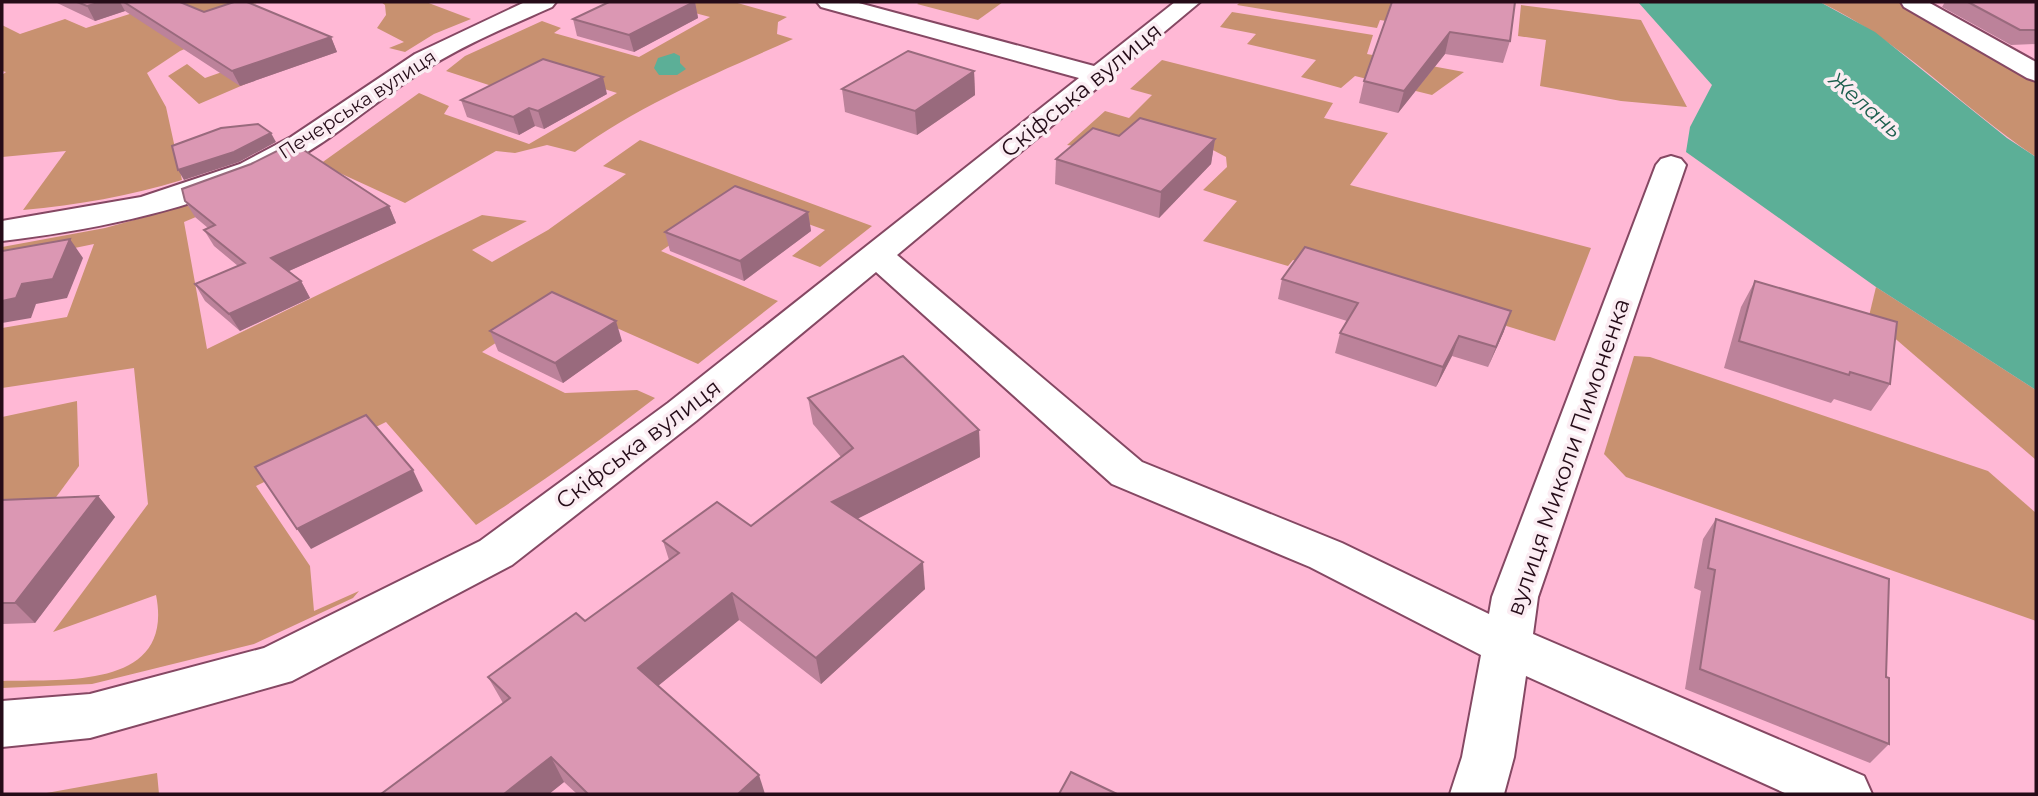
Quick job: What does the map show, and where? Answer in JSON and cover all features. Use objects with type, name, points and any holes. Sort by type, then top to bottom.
[{"type":"street","name":"Печерська вулиця","points":[[2,231],[61,223],[221,182],[283,154],[423,59],[544,2]]},
{"type":"street","points":[[830,2],[1099,75]]},
{"type":"street","name":"Скіфська вулиця","points":[[2,724],[90,716],[275,666],[496,553],[682,412],[1189,2]]},
{"type":"street","points":[[1912,2],[2036,73]]},
{"type":"street","name":"вулиця Миколи Пимоненка","points":[[1477,794],[1488,757],[1515,597],[1671,165]]},
{"type":"street","points":[[878,256],[1126,473],[1326,555],[1505,644],[1846,794]]},
{"type":"shaded area","points":[[167,2],[260,2],[249,5],[215,36],[180,51],[147,73],[166,107],[182,180],[103,199],[23,210],[66,151],[2,157],[2,75],[6,72],[2,71],[2,25],[20,34],[65,19],[86,28]]},
{"type":"shaded area","points":[[381,2],[426,2],[471,19],[434,34],[405,52],[389,48],[404,42],[377,28],[386,15],[385,5]]},
{"type":"shaded area","points":[[694,2],[734,2],[787,17],[778,22],[777,34],[793,39],[654,104],[575,152],[547,145],[515,153],[496,151],[405,203],[320,164],[419,93],[449,106],[444,114],[529,144],[617,93],[544,70],[504,90],[446,71],[465,56],[542,21],[561,28],[554,33],[639,57],[710,17],[680,9]]},
{"type":"shaded area","points":[[1003,2],[978,20],[917,4]]},
{"type":"shaded area","points":[[1240,2],[1405,2],[1399,23],[1380,20],[1377,28],[1237,5]]},
{"type":"shaded area","points":[[1820,2],[1901,2],[2036,79],[2036,157],[1878,35]]},
{"type":"shaded area","points":[[1521,5],[1641,20],[1687,107],[1621,101],[1540,86],[1546,40],[1518,36]]},
{"type":"shaded area","points":[[1232,12],[1373,35],[1367,54],[1464,72],[1432,95],[1355,76],[1341,88],[1301,77],[1316,60],[1247,44],[1256,34],[1220,27]]},
{"type":"shaded area","points":[[1162,60],[1333,103],[1324,118],[1388,133],[1350,185],[1591,248],[1555,341],[1293,260],[1288,266],[1203,241],[1237,201],[1203,190],[1227,167],[1226,157],[1211,149],[1099,149],[1067,145],[1105,111],[1129,118],[1152,95],[1130,89]]},
{"type":"shaded area","points":[[187,64],[205,78],[239,66],[257,79],[199,104],[168,76]]},
{"type":"shaded area","points":[[640,140],[872,226],[820,267],[792,256],[825,230],[738,199],[661,251],[778,301],[698,364],[558,302],[482,352],[565,393],[637,390],[655,398],[499,510],[476,525],[386,422],[256,486],[310,566],[314,611],[359,591],[353,598],[254,644],[92,684],[2,688],[2,681],[83,678],[109,673],[132,663],[149,648],[157,626],[156,595],[53,632],[148,504],[134,368],[2,388],[2,328],[67,317],[94,244],[2,263],[2,247],[105,228],[192,204],[222,206],[184,222],[207,349],[482,215],[527,221],[472,250],[492,262],[548,230],[626,174],[603,166]]},
{"type":"shaded area","points":[[1876,287],[2036,390],[2036,460],[1869,316]]},
{"type":"shaded area","points":[[1634,356],[1650,357],[1988,471],[2036,513],[2036,621],[1626,477],[1604,454]]},
{"type":"shaded area","points":[[77,401],[79,466],[40,519],[2,522],[2,417]]},
{"type":"shaded area","points":[[157,773],[159,794],[41,794]]},
{"type":"water","name":"Желань","points":[[1638,2],[1820,2],[1875,32],[2007,138],[2036,157],[2036,390],[1876,287],[1686,152],[1690,127],[1712,85]]},
{"type":"water","points":[[674,53],[680,56],[680,63],[686,69],[677,75],[659,75],[654,68],[658,58]]},
{"type":"building","points":[[77,2],[102,2],[87,6]]},
{"type":"building","points":[[124,2],[180,2],[204,12],[234,2],[247,2],[331,37],[232,71]]},
{"type":"building","points":[[609,2],[694,2],[629,35],[573,19]]},
{"type":"building","points":[[1392,2],[1515,2],[1510,41],[1450,32],[1404,91],[1364,81]]},
{"type":"building","points":[[1968,2],[2036,2],[2036,30],[2020,30]]},
{"type":"building","points":[[908,51],[974,71],[915,111],[842,89]]},
{"type":"building","points":[[543,59],[603,77],[538,111],[529,108],[513,117],[461,100]]},
{"type":"building","points":[[1140,118],[1215,139],[1161,192],[1056,159],[1093,128],[1119,136]]},
{"type":"building","points":[[258,124],[271,133],[234,152],[178,170],[172,146],[221,128]]},
{"type":"building","points":[[293,143],[389,206],[271,258],[301,281],[229,314],[195,284],[245,263],[204,230],[215,225],[185,201],[182,189],[251,164]]},
{"type":"building","points":[[735,186],[808,212],[740,261],[665,232]]},
{"type":"building","points":[[70,239],[53,279],[22,284],[16,298],[2,301],[2,251]]},
{"type":"building","points":[[1305,247],[1511,311],[1496,347],[1459,336],[1443,367],[1340,333],[1358,303],[1282,279]]},
{"type":"building","points":[[1755,281],[1897,322],[1890,384],[1850,372],[1849,375],[1739,341]]},
{"type":"building","points":[[552,292],[616,321],[555,363],[490,331]]},
{"type":"building","points":[[903,356],[979,430],[832,502],[923,562],[816,658],[732,593],[638,668],[759,775],[738,794],[588,794],[551,757],[504,794],[381,794],[510,698],[488,677],[576,613],[585,621],[679,553],[663,541],[717,502],[751,526],[853,448],[808,398]]},
{"type":"building","points":[[366,415],[413,470],[297,529],[255,467]]},
{"type":"building","points":[[98,496],[15,603],[2,603],[2,500]]},
{"type":"building","points":[[1716,519],[1889,579],[1886,677],[1889,678],[1889,744],[1700,669],[1715,570],[1708,568]]},
{"type":"building","points":[[1071,772],[1117,794],[1059,794]]}]
